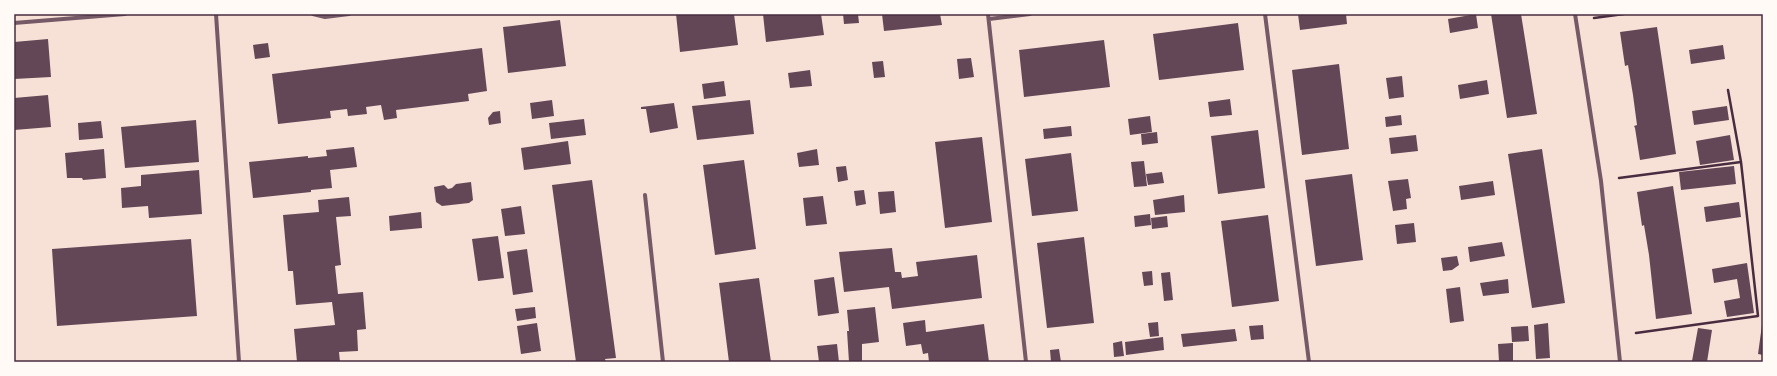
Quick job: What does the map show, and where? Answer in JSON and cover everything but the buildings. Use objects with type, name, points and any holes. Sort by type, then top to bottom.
[{"type":"street","points":[[14,23],[125,14]]},
{"type":"street","points":[[216,14],[239,362]]},
{"type":"street","points":[[313,14],[326,17],[349,14]]},
{"type":"street","points":[[1026,362],[988,16],[1030,14]]},
{"type":"street","points":[[1265,14],[1309,362]]},
{"type":"street","points":[[1575,14],[1601,181],[1620,362]]},
{"type":"street","points":[[645,194],[663,362]]},
{"type":"path","points":[[1576,20],[1624,14]]},
{"type":"path","points":[[1618,336],[1758,316],[1741,162],[1728,90]]},
{"type":"path","points":[[1601,181],[1741,162]]}]
